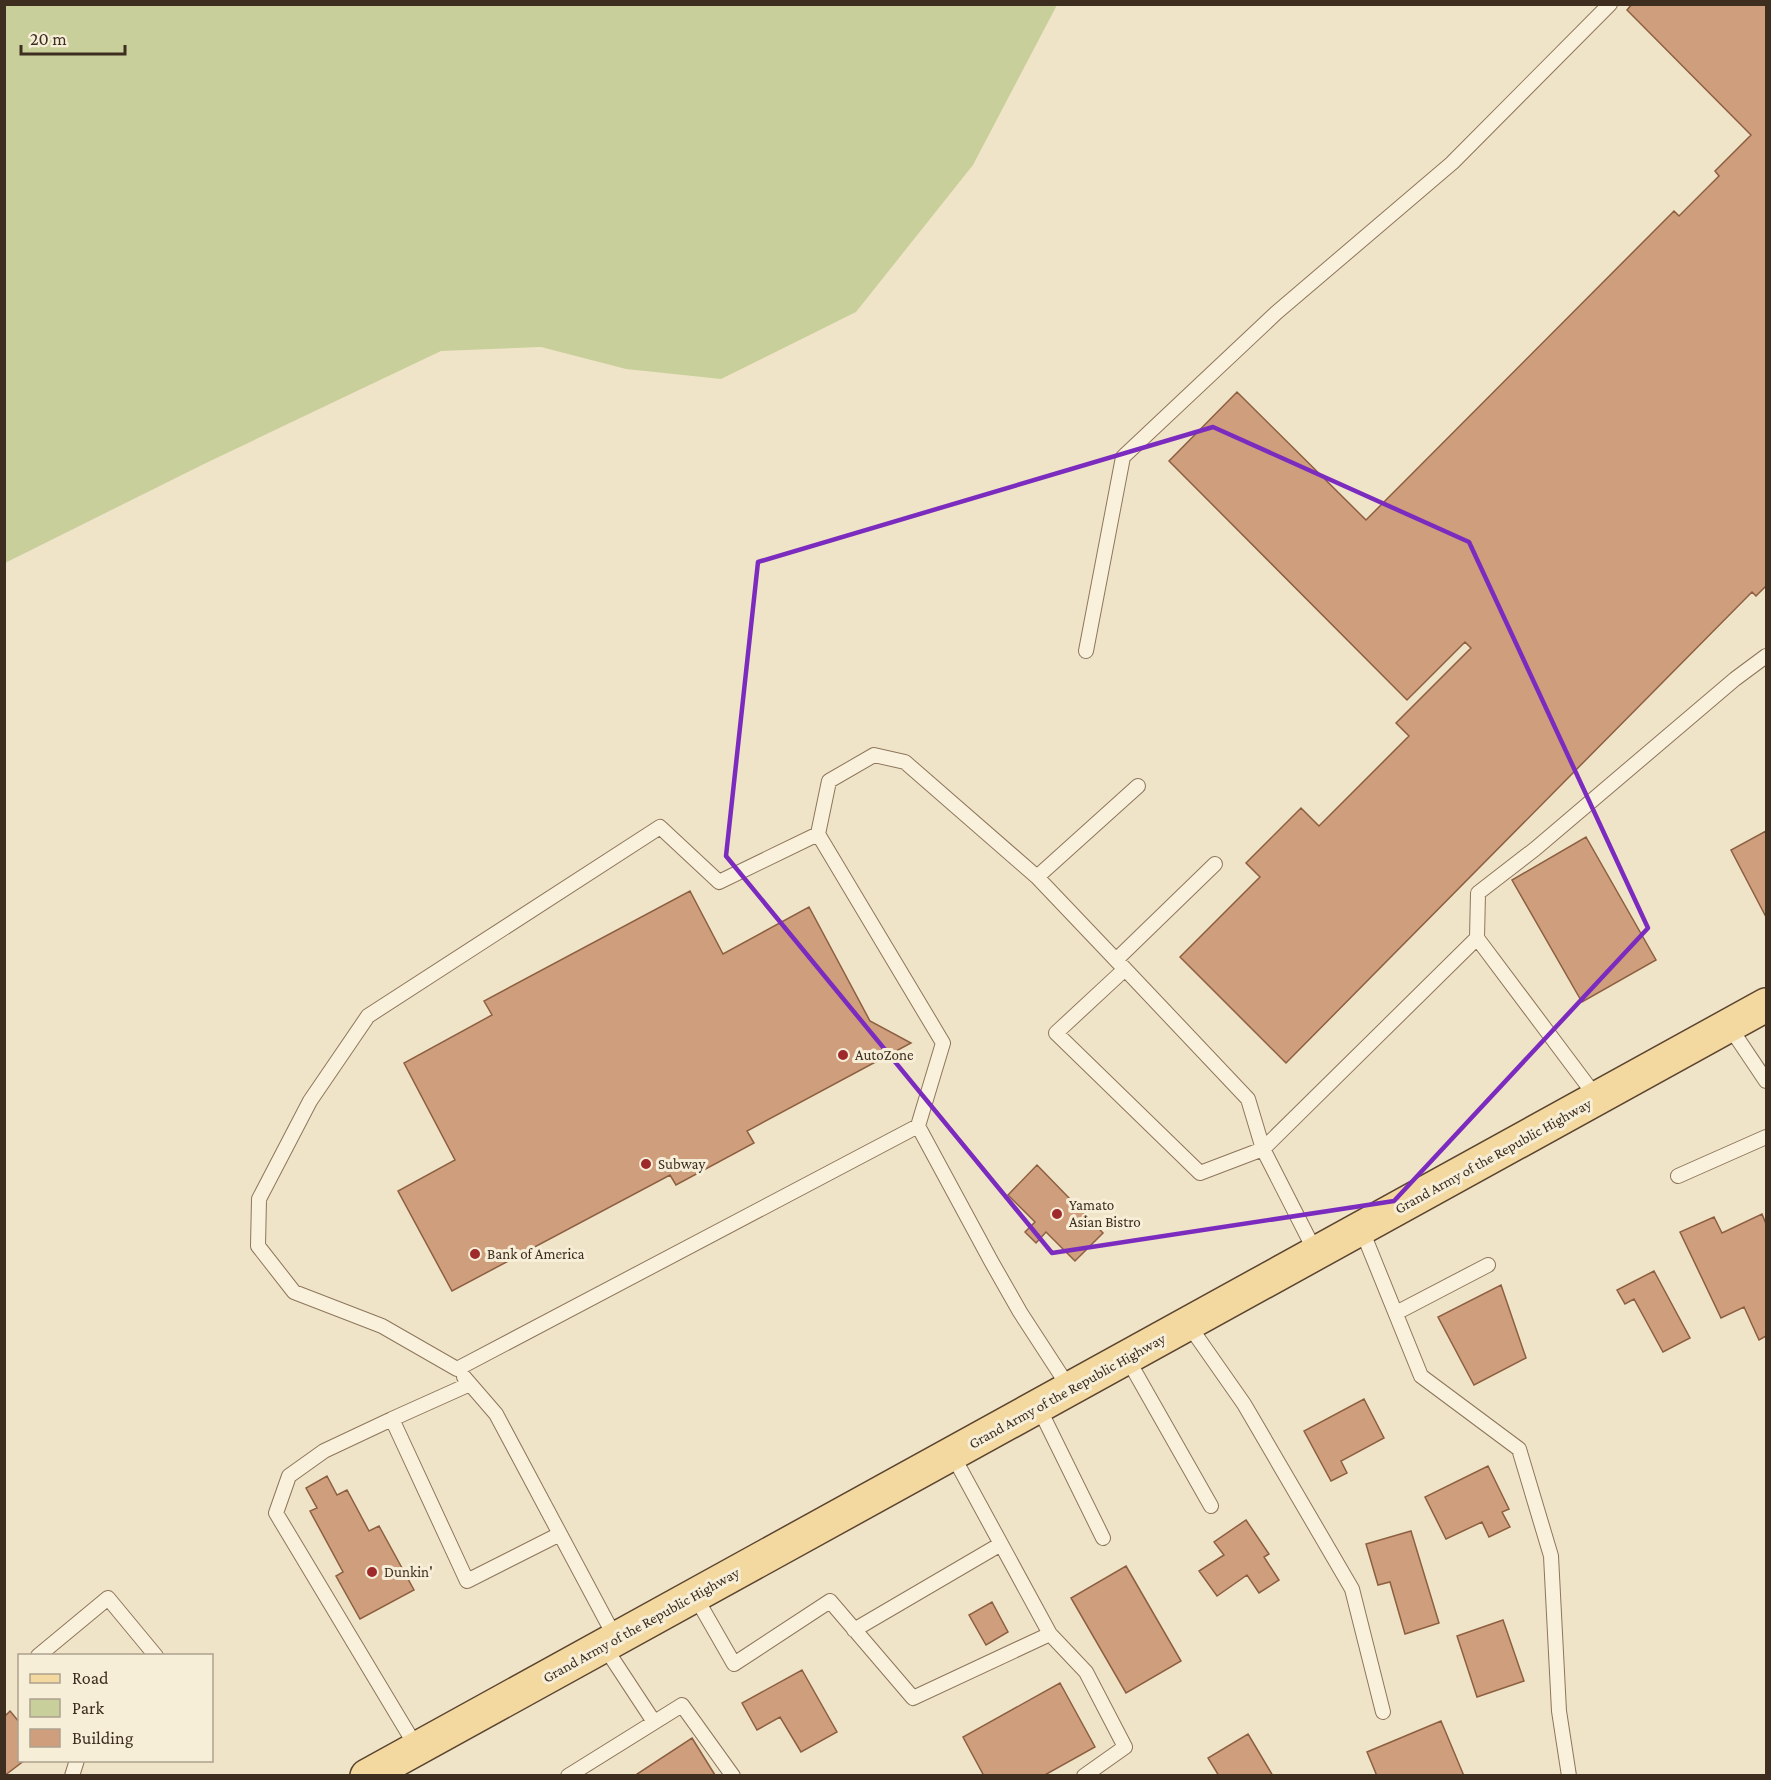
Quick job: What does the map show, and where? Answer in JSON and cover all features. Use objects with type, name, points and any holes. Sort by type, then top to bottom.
[{"type":"main road","name":"Grand Army of the Republic Highway","points":[[367,1776],[1767,1005]]},
{"type":"lane","points":[[1086,651],[1123,457],[1276,313],[1452,163],[1610,4]]},
{"type":"lane","points":[[1597,1098],[1477,938],[1479,893],[1735,679],[1767,656]]},
{"type":"lane","points":[[1070,1389],[996,1271],[918,1126],[943,1043],[818,834],[830,782],[874,755],[905,762],[1037,877],[1248,1099],[1263,1149],[1316,1254]]},
{"type":"lane","points":[[1037,877],[1138,786]]},
{"type":"lane","points":[[654,1722],[610,1643],[560,1534],[496,1414],[457,1369],[382,1326],[294,1292],[258,1246],[259,1199],[310,1101],[368,1016],[660,827],[719,882],[818,834]]},
{"type":"lane","points":[[1215,864],[1056,1033],[1200,1173],[1263,1149],[1477,938]]},
{"type":"lane","points":[[1729,1026],[1767,1081]]},
{"type":"lane","points":[[457,1369],[918,1126]]},
{"type":"lane","points":[[1678,1176],[1767,1137]]},
{"type":"lane","points":[[1361,1228],[1421,1376],[1519,1449],[1551,1556],[1559,1711],[1569,1776]]},
{"type":"lane","points":[[1396,1313],[1488,1265]]},
{"type":"lane","points":[[1188,1324],[1244,1404],[1352,1588],[1383,1712]]},
{"type":"lane","points":[[1127,1358],[1211,1506]]},
{"type":"lane","points":[[417,1748],[276,1513],[289,1476],[324,1451],[470,1384]]},
{"type":"lane","points":[[1038,1406],[1103,1538]]},
{"type":"lane","points":[[392,1419],[467,1581],[560,1534]]},
{"type":"lane","points":[[952,1454],[1050,1634],[1086,1672],[1125,1747],[1084,1776]]},
{"type":"lane","points":[[854,1630],[1001,1544]]},
{"type":"lane","points":[[696,1596],[734,1664],[830,1601],[914,1698],[1050,1634]]},
{"type":"lane","points":[[41,1654],[108,1598],[154,1654]]},
{"type":"lane","points":[[568,1776],[682,1705],[733,1776]]},
{"type":"highlighted area","points":[[1213,427],[1469,542],[1648,928],[1394,1201],[1052,1253],[726,856],[758,562]]},
{"type":"green space","points":[[5,4],[1057,5],[973,165],[856,312],[721,379],[626,369],[541,347],[441,351],[206,463],[5,563]]},
{"type":"building","points":[[1632,4],[1766,4],[1766,586],[1756,596],[1752,592],[1286,1063],[1180,957],[1260,877],[1246,863],[1301,808],[1319,826],[1409,736],[1396,723],[1471,648],[1465,642],[1407,700],[1169,461],[1237,392],[1366,520],[1674,211],[1679,216],[1719,176],[1715,171],[1751,135],[1627,10]]},
{"type":"building","points":[[1766,831],[1766,917],[1731,850]]},
{"type":"building","points":[[1586,837],[1656,960],[1582,1002],[1512,880]]},
{"type":"building","points":[[690,891],[723,954],[809,907],[870,1021],[911,1043],[747,1131],[754,1143],[676,1185],[670,1175],[452,1291],[398,1191],[455,1160],[404,1063],[492,1015],[484,1001]]},
{"type":"building","points":[[1037,1165],[1103,1233],[1075,1261],[1046,1232],[1036,1243],[1025,1232],[1035,1222],[1008,1195]]},
{"type":"building","points":[[1762,1214],[1766,1224],[1766,1336],[1759,1340],[1744,1307],[1721,1318],[1680,1232],[1714,1217],[1722,1233]]},
{"type":"building","points":[[1654,1271],[1690,1338],[1663,1352],[1634,1299],[1625,1304],[1617,1290]]},
{"type":"building","points":[[1501,1285],[1526,1358],[1474,1385],[1438,1317]]},
{"type":"building","points":[[1364,1399],[1384,1438],[1341,1461],[1347,1473],[1331,1481],[1304,1431]]},
{"type":"building","points":[[1488,1466],[1509,1509],[1502,1512],[1510,1527],[1489,1537],[1482,1522],[1446,1539],[1425,1497]]},
{"type":"building","points":[[327,1476],[337,1495],[347,1490],[369,1531],[379,1526],[414,1590],[360,1619],[336,1576],[343,1572],[310,1511],[317,1508],[306,1488]]},
{"type":"building","points":[[1246,1520],[1269,1554],[1264,1557],[1279,1580],[1259,1593],[1247,1575],[1217,1596],[1199,1571],[1224,1555],[1214,1542]]},
{"type":"building","points":[[1411,1531],[1439,1623],[1405,1634],[1390,1582],[1378,1585],[1366,1544]]},
{"type":"building","points":[[1126,1566],[1181,1661],[1126,1693],[1071,1598]]},
{"type":"building","points":[[992,1602],[1008,1632],[986,1645],[969,1615]]},
{"type":"building","points":[[1503,1620],[1524,1681],[1477,1697],[1457,1636]]},
{"type":"building","points":[[802,1670],[837,1732],[801,1752],[780,1717],[757,1730],[742,1703]]},
{"type":"building","points":[[1060,1683],[1095,1747],[1043,1776],[984,1776],[963,1737]]},
{"type":"building","points":[[10,1711],[18,1721],[18,1762],[22,1762],[4,1776],[4,1712],[6,1715]]},
{"type":"building","points":[[1441,1721],[1464,1776],[1377,1776],[1367,1752]]},
{"type":"building","points":[[1248,1734],[1273,1776],[1219,1776],[1208,1758]]},
{"type":"building","points":[[692,1738],[715,1775],[634,1776]]},
{"type":"place","name":"AutoZone","points":[[843,1055]]},
{"type":"place","name":"Subway","points":[[646,1164]]},
{"type":"place","name":"Yamato Asian Bistro","points":[[1057,1214]]},
{"type":"place","name":"Bank of America","points":[[475,1254]]},
{"type":"place","name":"Dunkin'","points":[[372,1572]]}]
